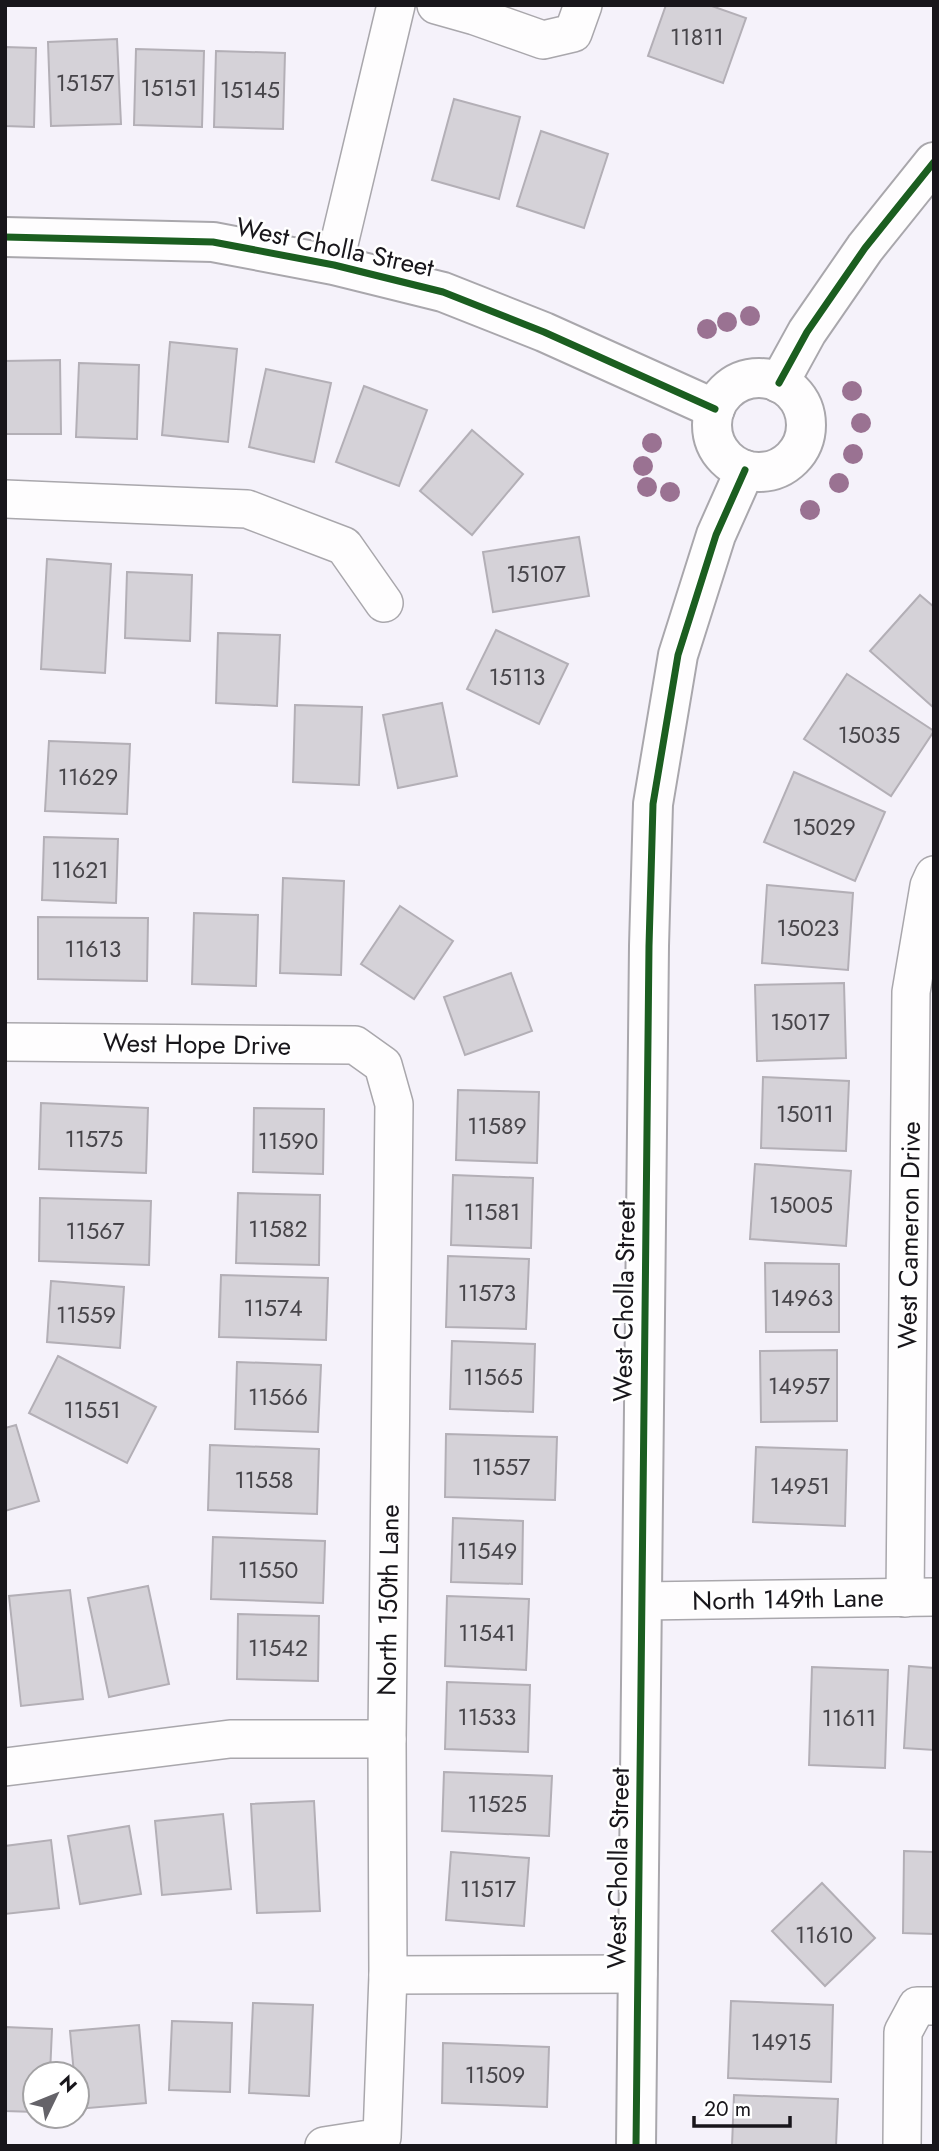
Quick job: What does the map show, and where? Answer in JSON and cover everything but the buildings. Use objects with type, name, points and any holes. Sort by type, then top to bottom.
[{"type":"street","points":[[334,265],[396,5]]},
{"type":"street","points":[[436,5],[544,40],[578,19]]},
{"type":"street","points":[[779,383],[807,332],[865,248],[934,162]]},
{"type":"street","name":"West Cholla Street","points":[[5,237],[213,242],[334,265],[443,292],[544,332],[715,409]]},
{"type":"street","points":[[749,379],[765,379],[779,383],[792,392],[801,405],[806,420],[805,435],[799,450],[789,462],[776,469],[761,472],[745,470],[732,464],[721,453],[714,439],[712,424],[715,409],[734,385],[749,379]]},
{"type":"street","name":"West Cholla Street","points":[[636,2146],[649,946],[653,804],[678,655],[716,535],[745,470]]},
{"type":"street","points":[[5,499],[247,509],[344,546],[384,603]]},
{"type":"street","name":"West Cameron Drive","points":[[919,1597],[911,992],[929,886],[934,875]]},
{"type":"street","name":"West Hope Drive","points":[[5,1042],[355,1045],[383,1065]]},
{"type":"street","name":"North 150th Lane","points":[[324,2146],[382,2137],[387,1975],[394,1104],[383,1065]]},
{"type":"street","name":"North 149th Lane","points":[[642,1601],[919,1597]]},
{"type":"street","points":[[5,1767],[230,1739],[387,1739]]},
{"type":"street","points":[[387,1975],[638,1974]]},
{"type":"street","points":[[902,2146],[903,2032],[925,2006]]},
{"type":"cycle path","points":[[779,383],[807,332],[865,248],[934,162]]},
{"type":"cycle path","points":[[5,237],[213,242],[334,265],[443,292],[544,332],[715,409]]},
{"type":"cycle path","points":[[636,2146],[649,946],[653,804],[678,655],[716,535],[745,470]]}]
